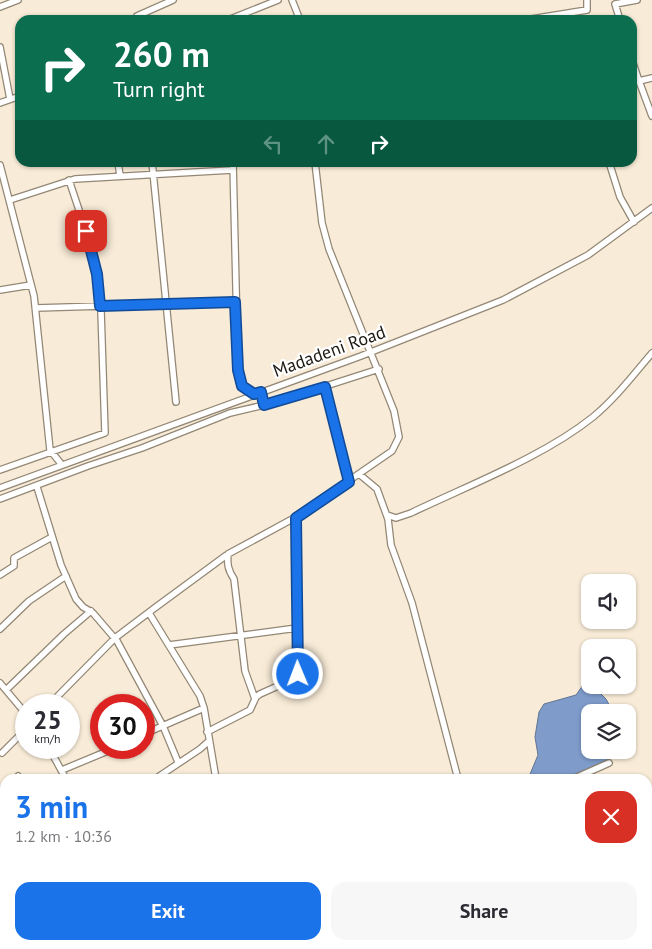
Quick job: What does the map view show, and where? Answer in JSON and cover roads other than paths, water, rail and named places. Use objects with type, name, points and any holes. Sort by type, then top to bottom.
[{"type":"street","points":[[0,7],[18,0]]},
{"type":"street","points":[[139,15],[173,0]]},
{"type":"street","points":[[242,15],[278,0]]},
{"type":"street","points":[[292,0],[298,15]]},
{"type":"street","points":[[569,15],[587,10],[587,0]]},
{"type":"street","points":[[619,15],[615,2],[637,0]]},
{"type":"street","points":[[0,46],[10,99]]},
{"type":"street","points":[[637,75],[652,116]]},
{"type":"street","points":[[639,81],[652,78]]},
{"type":"street","points":[[0,103],[15,98]]},
{"type":"street","points":[[0,165],[36,308],[51,452],[62,465]]},
{"type":"street","points":[[119,167],[120,176]]},
{"type":"street","points":[[152,167],[176,402]]},
{"type":"street","points":[[232,167],[235,302],[239,381],[244,388],[254,394]]},
{"type":"street","points":[[60,694],[115,638],[228,554],[296,518],[349,482],[392,451],[399,437],[394,412],[378,369],[329,249],[322,223],[315,167]]},
{"type":"street","points":[[611,167],[620,197],[634,222]]},
{"type":"street","points":[[10,200],[68,180],[232,170]]},
{"type":"street","points":[[0,470],[105,433],[100,306],[95,263],[68,180]]},
{"type":"street","name":"Madadeni Road","points":[[0,488],[473,313],[532,287],[588,255],[652,208]]},
{"type":"street","points":[[0,290],[31,285]]},
{"type":"street","points":[[36,308],[235,302]]},
{"type":"street","points":[[387,515],[396,518],[411,513],[519,462],[574,430],[593,417],[616,396],[652,353]]},
{"type":"street","points":[[0,499],[230,413],[325,387],[378,369]]},
{"type":"street","points":[[325,387],[349,482]]},
{"type":"street","points":[[261,392],[264,405]]},
{"type":"street","points":[[359,474],[377,489],[387,515],[391,545],[412,603],[457,774]]},
{"type":"street","points":[[36,487],[66,576],[80,605],[91,611],[115,638],[163,726],[178,762]]},
{"type":"street","points":[[208,732],[250,710],[255,699],[260,694],[297,679],[296,518]]},
{"type":"street","points":[[0,575],[14,566],[14,558],[52,537]]},
{"type":"street","points":[[228,554],[228,570],[234,579],[245,671],[255,699]]},
{"type":"street","points":[[0,629],[29,601],[66,576]]},
{"type":"street","points":[[6,690],[64,634],[91,611]]},
{"type":"street","points":[[149,613],[200,696],[204,708],[215,774]]},
{"type":"street","points":[[169,645],[240,634],[297,628]]},
{"type":"street","points":[[0,683],[15,701]]},
{"type":"street","points":[[155,729],[204,708]]},
{"type":"street","points":[[2,753],[15,740]]},
{"type":"street","points":[[162,774],[200,749],[209,740]]},
{"type":"street","points":[[62,770],[90,758]]},
{"type":"street","points":[[56,759],[64,774]]},
{"type":"street","points":[[584,774],[609,763]]},
{"type":"water","points":[[581,688],[581,694],[601,694],[609,704],[581,704],[581,759],[609,759],[575,774],[530,774],[538,755],[535,737],[539,712],[544,704],[576,695]]}]
